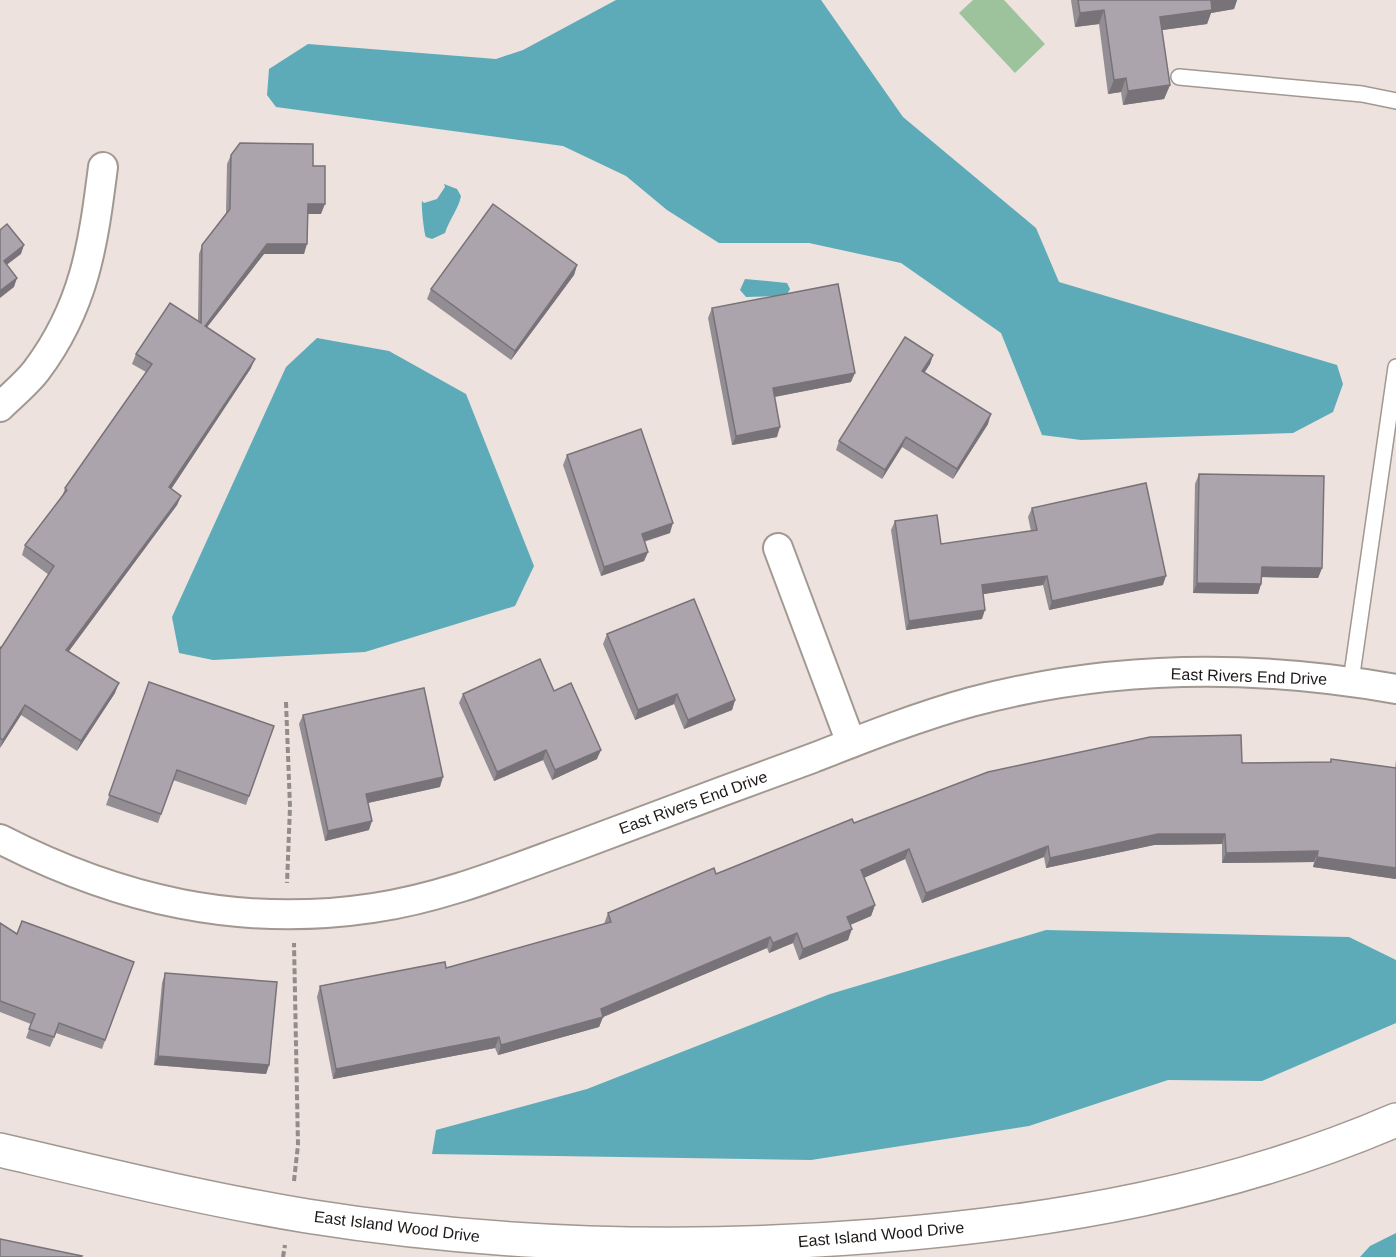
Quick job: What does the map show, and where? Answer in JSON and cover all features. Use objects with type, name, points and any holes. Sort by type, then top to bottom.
[{"type":"street","points":[[0,407],[36,372],[73,309],[92,251],[104,167]]},
{"type":"street","points":[[778,548],[851,743]]},
{"type":"street","name":"East Rivers End Drive","points":[[0,839],[51,865],[89,880],[168,902],[209,909],[290,914],[332,913],[413,901],[492,877],[851,743],[965,704],[1009,692],[1097,677],[1186,671],[1275,674],[1351,681],[1396,689]]},
{"type":"street","name":"East Island Wood Drive","points":[[0,1150],[183,1193],[306,1215],[430,1232],[554,1242],[702,1245],[804,1242],[928,1232],[1052,1216],[1197,1189],[1249,1175],[1311,1155],[1396,1120]]},
{"type":"lane","points":[[1179,77],[1362,94],[1396,101]]},
{"type":"lane","points":[[1351,681],[1396,367]]},
{"type":"path","points":[[286,702],[290,807],[286,890]]},
{"type":"path","points":[[293,1185],[298,1145],[294,942]]},
{"type":"path","points":[[284,1257],[285,1241]]},
{"type":"green space","points":[[973,0],[1004,0],[1045,44],[1015,73],[959,13]]},
{"type":"water","points":[[616,0],[821,0],[903,117],[1036,228],[1059,282],[1337,365],[1343,384],[1333,412],[1293,433],[1081,440],[1042,435],[1001,333],[901,263],[809,243],[719,243],[667,210],[626,176],[563,146],[276,107],[267,95],[269,69],[308,44],[496,59],[523,50]]},
{"type":"water","points":[[444,184],[457,189],[461,196],[445,233],[432,239],[425,235],[422,201],[424,203],[437,199],[445,187]]},
{"type":"water","points":[[745,279],[787,283],[790,289],[786,296],[746,297],[740,290]]},
{"type":"water","points":[[317,338],[389,351],[466,394],[534,566],[515,606],[365,652],[213,660],[179,653],[172,617],[286,367]]},
{"type":"water","points":[[1046,930],[1349,937],[1396,960],[1396,1023],[1262,1081],[1168,1080],[1029,1126],[811,1160],[432,1154],[436,1130],[587,1089],[830,994]]},
{"type":"water","points":[[1396,1233],[1396,1257],[1360,1257],[1370,1246]]},
{"type":"building","points":[[1078,0],[1211,0],[1212,10],[1160,17],[1170,85],[1128,91],[1126,78],[1114,80],[1104,10],[1080,13]]},
{"type":"building","points":[[240,143],[313,144],[313,166],[325,166],[325,204],[308,204],[307,244],[267,244],[205,326],[255,359],[169,487],[181,496],[66,650],[119,683],[81,741],[25,705],[3,740],[0,738],[0,647],[54,566],[25,545],[67,490],[65,488],[152,364],[136,354],[170,303],[201,323],[202,245],[230,209],[231,155]]},
{"type":"building","points":[[493,204],[577,265],[515,351],[431,289]]},
{"type":"building","points":[[7,224],[24,245],[4,261],[17,278],[0,291],[0,230]]},
{"type":"building","points":[[838,284],[855,373],[773,388],[780,427],[736,436],[712,308]]},
{"type":"building","points":[[905,337],[933,355],[922,371],[991,414],[957,469],[906,437],[885,470],[839,441]]},
{"type":"building","points":[[641,429],[673,523],[642,534],[648,552],[604,567],[567,455]]},
{"type":"building","points":[[1199,474],[1324,476],[1322,568],[1262,567],[1261,584],[1197,583]]},
{"type":"building","points":[[1146,483],[1166,576],[1052,601],[1047,576],[982,585],[985,610],[909,621],[895,521],[937,515],[941,544],[1037,530],[1032,508]]},
{"type":"building","points":[[694,599],[735,700],[688,720],[677,694],[638,710],[607,634]]},
{"type":"building","points":[[540,659],[554,691],[571,683],[601,750],[555,770],[546,750],[497,772],[463,694]]},
{"type":"building","points":[[149,682],[274,726],[249,796],[177,770],[161,814],[109,795]]},
{"type":"building","points":[[424,688],[443,777],[366,794],[372,821],[328,831],[303,715]]},
{"type":"building","points":[[1241,735],[1242,763],[1331,762],[1331,759],[1396,768],[1396,868],[1317,857],[1318,851],[1226,853],[1225,834],[1158,834],[1050,858],[1048,846],[926,893],[909,849],[861,870],[875,905],[847,917],[852,929],[803,949],[797,933],[773,943],[770,937],[601,1009],[603,1017],[501,1045],[499,1037],[336,1069],[320,986],[445,962],[446,968],[611,922],[608,913],[714,868],[716,874],[852,819],[854,823],[988,772],[1150,737]]},
{"type":"building","points":[[22,921],[134,962],[105,1040],[59,1023],[54,1037],[29,1029],[35,1014],[0,1001],[0,923],[17,934]]},
{"type":"building","points":[[165,973],[277,982],[269,1065],[158,1056]]},
{"type":"building","points":[[0,1239],[82,1256],[0,1257]]}]
